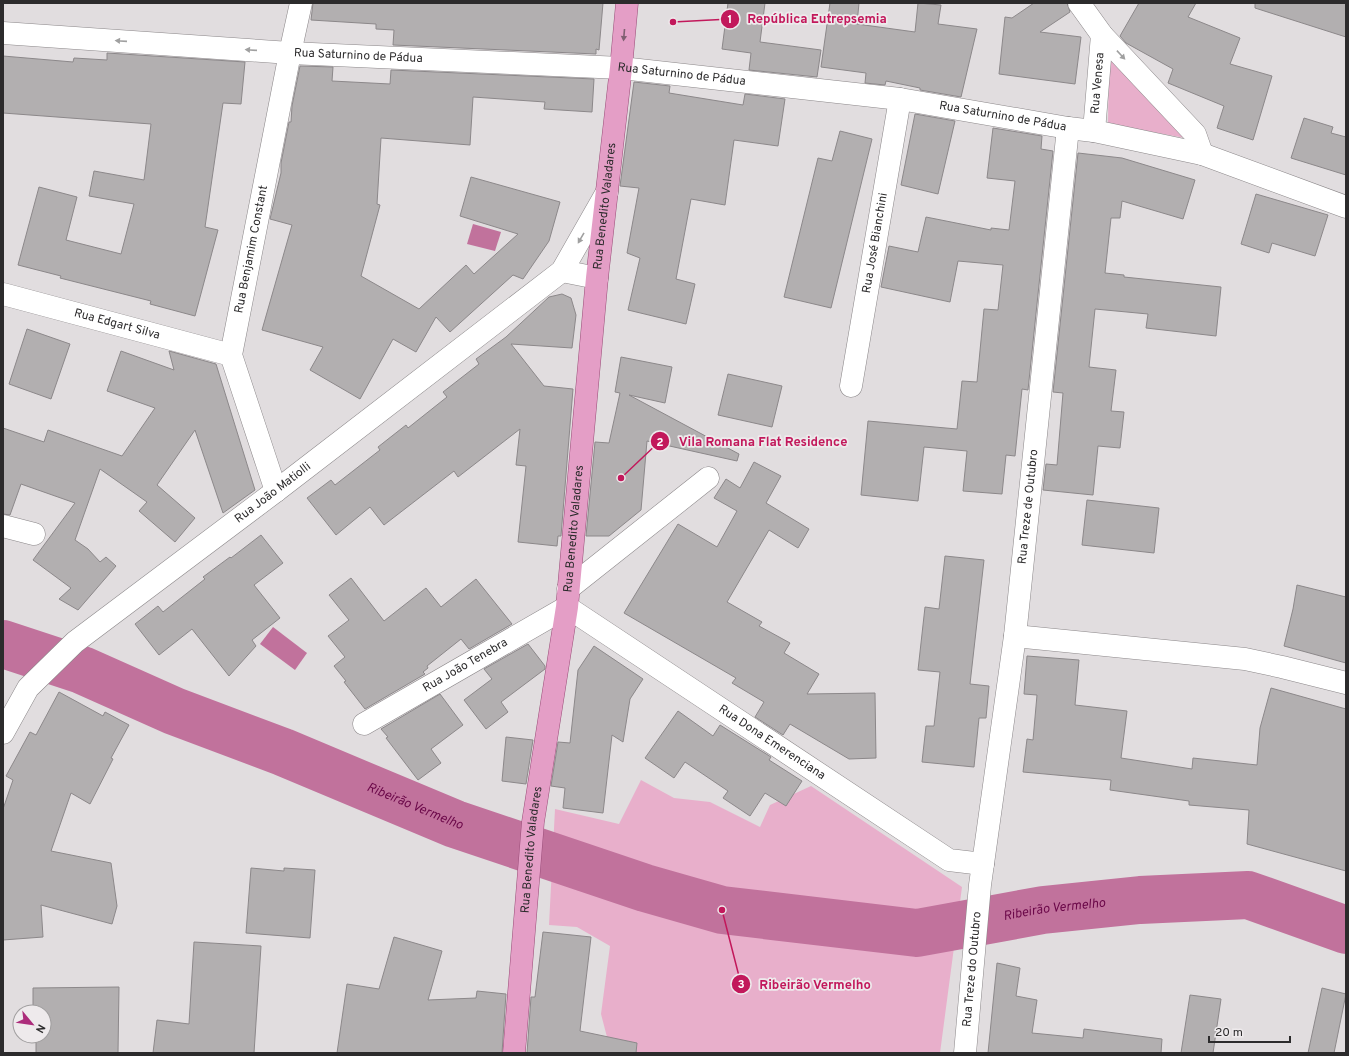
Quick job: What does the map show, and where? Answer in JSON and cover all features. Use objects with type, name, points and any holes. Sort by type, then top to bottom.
[{"type":"main road","name":"Rua Benedito Valadares","points":[[514,1053],[533,822],[568,598],[597,278],[627,3]]},
{"type":"street","name":"Rua Benjamim Constant","points":[[276,491],[231,355],[301,3]]},
{"type":"street","points":[[1079,3],[1102,35],[1195,134],[1202,154]]},
{"type":"street","name":"Rua Saturnino de Pádua","points":[[3,33],[290,53],[621,68],[900,99],[1068,128],[1094,131],[1202,154],[1346,207]]},
{"type":"street","name":"Rua Venesa","points":[[1094,131],[1102,35]]},
{"type":"street","name":"Rua José Bianchini","points":[[851,386],[900,99]]},
{"type":"street","name":"Rua Treze de Outubro","points":[[981,874],[1016,636],[1068,128]]},
{"type":"street","name":"Rua João Matiolli","points":[[3,733],[28,688],[74,642],[276,491],[562,271],[607,192]]},
{"type":"street","points":[[562,271],[597,278]]},
{"type":"street","name":"Rua Edgart Silva","points":[[3,294],[231,355]]},
{"type":"street","name":"Rua João Tenebra","points":[[364,724],[568,598],[708,478]]},
{"type":"street","points":[[3,526],[34,534]]},
{"type":"street","name":"Rua Dona Emerenciana","points":[[568,598],[949,860],[981,874]]},
{"type":"street","points":[[1016,636],[1245,659],[1346,683]]},
{"type":"street","name":"Rua Treze do Outubro","points":[[965,1053],[981,874]]},
{"type":"shaded area","points":[[1109,53],[1191,139],[1108,124]]},
{"type":"shaded area","points":[[473,224],[501,232],[495,251],[467,244]]},
{"type":"shaded area","points":[[273,627],[307,653],[295,670],[260,644]]},
{"type":"shaded area","points":[[641,780],[674,798],[710,802],[760,827],[770,805],[811,786],[962,887],[940,1053],[636,1053],[637,1043],[607,1037],[601,1014],[610,946],[577,927],[549,925],[555,809],[619,824]]},
{"type":"building","points":[[313,3],[603,3],[599,50],[596,49],[596,54],[393,45],[394,30],[376,29],[376,24],[311,20]]},
{"type":"building","points":[[728,3],[765,3],[760,42],[821,50],[817,77],[749,70],[751,53],[722,49]]},
{"type":"building","points":[[830,3],[859,3],[857,24],[915,32],[918,3],[941,5],[938,24],[977,29],[961,97],[920,90],[920,88],[886,81],[885,85],[865,83],[866,73],[821,67]]},
{"type":"building","points":[[1034,3],[1067,3],[1070,12],[1040,32],[1081,37],[1075,84],[999,74],[1005,17],[1012,18]]},
{"type":"building","points":[[1139,3],[1196,3],[1188,17],[1240,38],[1230,64],[1272,76],[1253,140],[1217,128],[1224,106],[1168,83],[1173,69],[1126,43],[1120,36]]},
{"type":"building","points":[[1255,3],[1346,3],[1346,37],[1255,8]]},
{"type":"building","points":[[107,53],[245,62],[241,104],[223,103],[205,227],[218,230],[195,316],[150,304],[151,301],[60,278],[61,276],[18,265],[39,187],[77,197],[66,240],[121,254],[134,204],[89,196],[94,171],[144,180],[151,124],[3,113],[3,56],[73,62],[74,58],[107,60]]},
{"type":"building","points":[[300,66],[333,67],[332,81],[390,84],[391,70],[594,79],[592,112],[544,109],[545,102],[473,97],[470,145],[381,138],[377,204],[380,205],[361,276],[419,309],[466,265],[474,274],[518,234],[460,216],[471,177],[560,202],[549,241],[523,279],[513,275],[450,332],[436,317],[416,352],[393,339],[360,399],[310,370],[323,347],[262,330],[292,225],[270,219],[281,173],[281,163],[289,122],[291,122],[292,106]]},
{"type":"building","points":[[634,82],[670,86],[669,93],[743,105],[745,94],[785,99],[778,146],[734,140],[725,205],[691,199],[676,279],[695,284],[686,324],[628,310],[640,258],[627,253],[639,188],[620,186]]},
{"type":"building","points":[[915,114],[955,121],[938,194],[901,185]]},
{"type":"building","points":[[1304,118],[1333,127],[1331,133],[1346,137],[1346,175],[1291,158]]},
{"type":"building","points":[[993,128],[1042,136],[1041,149],[1053,151],[1028,390],[1022,389],[1015,456],[1006,455],[1002,494],[963,491],[967,451],[924,447],[918,501],[861,495],[868,421],[957,429],[962,381],[977,382],[984,309],[998,310],[1003,265],[958,261],[950,302],[881,287],[889,246],[918,252],[926,217],[991,230],[991,228],[1009,230],[1015,181],[987,178]]},
{"type":"building","points":[[840,131],[872,139],[831,308],[784,297],[818,158],[832,161]]},
{"type":"building","points":[[1078,153],[1122,158],[1195,180],[1183,219],[1122,201],[1120,218],[1111,218],[1105,273],[1124,275],[1124,277],[1221,287],[1216,336],[1146,328],[1148,314],[1095,309],[1089,367],[1116,370],[1111,411],[1124,412],[1120,448],[1098,446],[1093,495],[1043,490],[1046,464],[1057,465],[1063,393],[1053,392]]},
{"type":"building","points":[[1256,194],[1328,215],[1315,256],[1272,243],[1269,253],[1241,244]]},
{"type":"building","points":[[562,294],[571,298],[576,315],[572,348],[511,344],[544,386],[573,389],[561,536],[558,536],[557,546],[518,542],[526,466],[516,465],[520,429],[458,477],[454,471],[384,525],[370,507],[336,535],[307,498],[331,480],[335,485],[380,450],[378,447],[406,425],[408,428],[447,397],[443,392],[479,364],[476,359],[506,337],[549,297]]},
{"type":"building","points":[[27,329],[70,344],[51,399],[9,384]]},
{"type":"building","points":[[121,351],[174,370],[169,351],[216,364],[255,490],[223,513],[195,430],[157,485],[195,518],[175,542],[139,511],[147,502],[100,469],[75,540],[88,549],[100,562],[106,557],[116,566],[78,610],[59,599],[71,588],[33,560],[75,503],[21,484],[10,515],[3,514],[3,428],[44,442],[48,430],[122,456],[155,408],[107,391]]},
{"type":"building","points":[[621,357],[672,367],[665,403],[629,395],[739,454],[737,461],[647,441],[641,510],[609,536],[586,536],[595,442],[609,443],[620,393],[615,392]]},
{"type":"building","points":[[728,374],[782,386],[772,427],[718,415]]},
{"type":"building","points":[[754,462],[781,476],[766,503],[809,529],[798,548],[769,530],[727,602],[762,622],[759,626],[790,643],[784,653],[819,674],[807,694],[875,693],[876,758],[849,759],[790,724],[783,735],[755,717],[764,702],[732,683],[736,678],[624,613],[678,524],[717,547],[737,511],[714,498],[726,479],[740,488]]},
{"type":"building","points":[[1087,500],[1159,508],[1154,553],[1082,545]]},
{"type":"building","points":[[261,535],[283,563],[254,585],[280,618],[252,640],[256,646],[229,676],[192,629],[159,655],[135,624],[158,606],[163,612],[205,579],[203,577]]},
{"type":"building","points":[[945,556],[984,560],[970,684],[989,686],[986,718],[979,718],[974,767],[922,762],[926,726],[934,726],[940,672],[918,670],[925,607],[939,609]]},
{"type":"building","points":[[351,578],[384,621],[426,588],[441,607],[476,579],[512,624],[469,649],[461,639],[427,666],[428,668],[423,672],[425,674],[365,709],[344,682],[346,681],[334,666],[345,657],[328,636],[349,620],[329,595]]},
{"type":"building","points":[[1297,585],[1346,597],[1346,663],[1284,646]]},
{"type":"building","points":[[528,644],[545,666],[545,669],[501,702],[508,712],[486,729],[464,700],[492,679],[484,669]]},
{"type":"building","points":[[594,646],[643,679],[630,699],[623,742],[612,735],[603,813],[563,808],[565,788],[551,786],[558,742],[570,743],[578,670]]},
{"type":"building","points":[[1027,656],[1079,660],[1075,705],[1127,711],[1121,758],[1192,769],[1193,758],[1257,765],[1260,728],[1271,688],[1346,709],[1346,871],[1247,844],[1249,810],[1189,805],[1189,801],[1110,790],[1111,780],[1023,772],[1027,739],[1033,740],[1037,695],[1024,694]]},
{"type":"building","points":[[59,692],[103,716],[105,712],[129,725],[111,758],[113,759],[90,804],[71,793],[51,851],[111,863],[117,906],[112,924],[41,905],[43,937],[3,940],[3,809],[13,780],[6,776],[30,732],[36,735]]},
{"type":"building","points":[[440,694],[463,725],[431,749],[441,763],[418,780],[386,738],[388,737],[381,729]]},
{"type":"building","points":[[678,711],[713,736],[720,725],[771,757],[769,760],[802,781],[786,806],[765,793],[750,816],[723,798],[728,791],[685,762],[674,778],[645,758]]},
{"type":"building","points":[[506,737],[533,740],[526,784],[502,781]]},
{"type":"building","points":[[251,868],[284,871],[284,868],[315,870],[310,938],[246,933]]},
{"type":"building","points":[[543,932],[591,937],[580,1031],[637,1043],[636,1053],[527,1053],[531,997],[535,997]]},
{"type":"building","points":[[394,937],[442,951],[428,1000],[476,998],[477,991],[506,994],[502,1053],[337,1053],[347,984],[379,989]]},
{"type":"building","points":[[194,942],[261,946],[254,1053],[153,1053],[157,1020],[189,1024]]},
{"type":"building","points":[[997,963],[1020,968],[1016,996],[1037,1000],[1032,1033],[1083,1038],[1084,1029],[1162,1039],[1161,1053],[988,1053]]},
{"type":"building","points":[[119,987],[118,1053],[36,1053],[36,1044],[52,1044],[52,1004],[33,1004],[33,988]]},
{"type":"building","points":[[1322,988],[1346,994],[1334,1053],[1308,1053]]},
{"type":"building","points":[[1190,995],[1221,999],[1213,1053],[1181,1053]]},
{"type":"waterway","name":"Ribeirão Vermelho","points":[[3,644],[82,670],[174,711],[283,752],[455,824],[645,888],[722,910],[917,933],[1043,910],[1140,900],[1248,895],[1346,930]]},
{"type":"place","name":"República Eutrepsemia","points":[[673,22]]},
{"type":"place","name":"Vila Romana Flat Residence","points":[[621,478]]},
{"type":"place","name":"Ribeirão Vermelho","points":[[722,910]]}]
